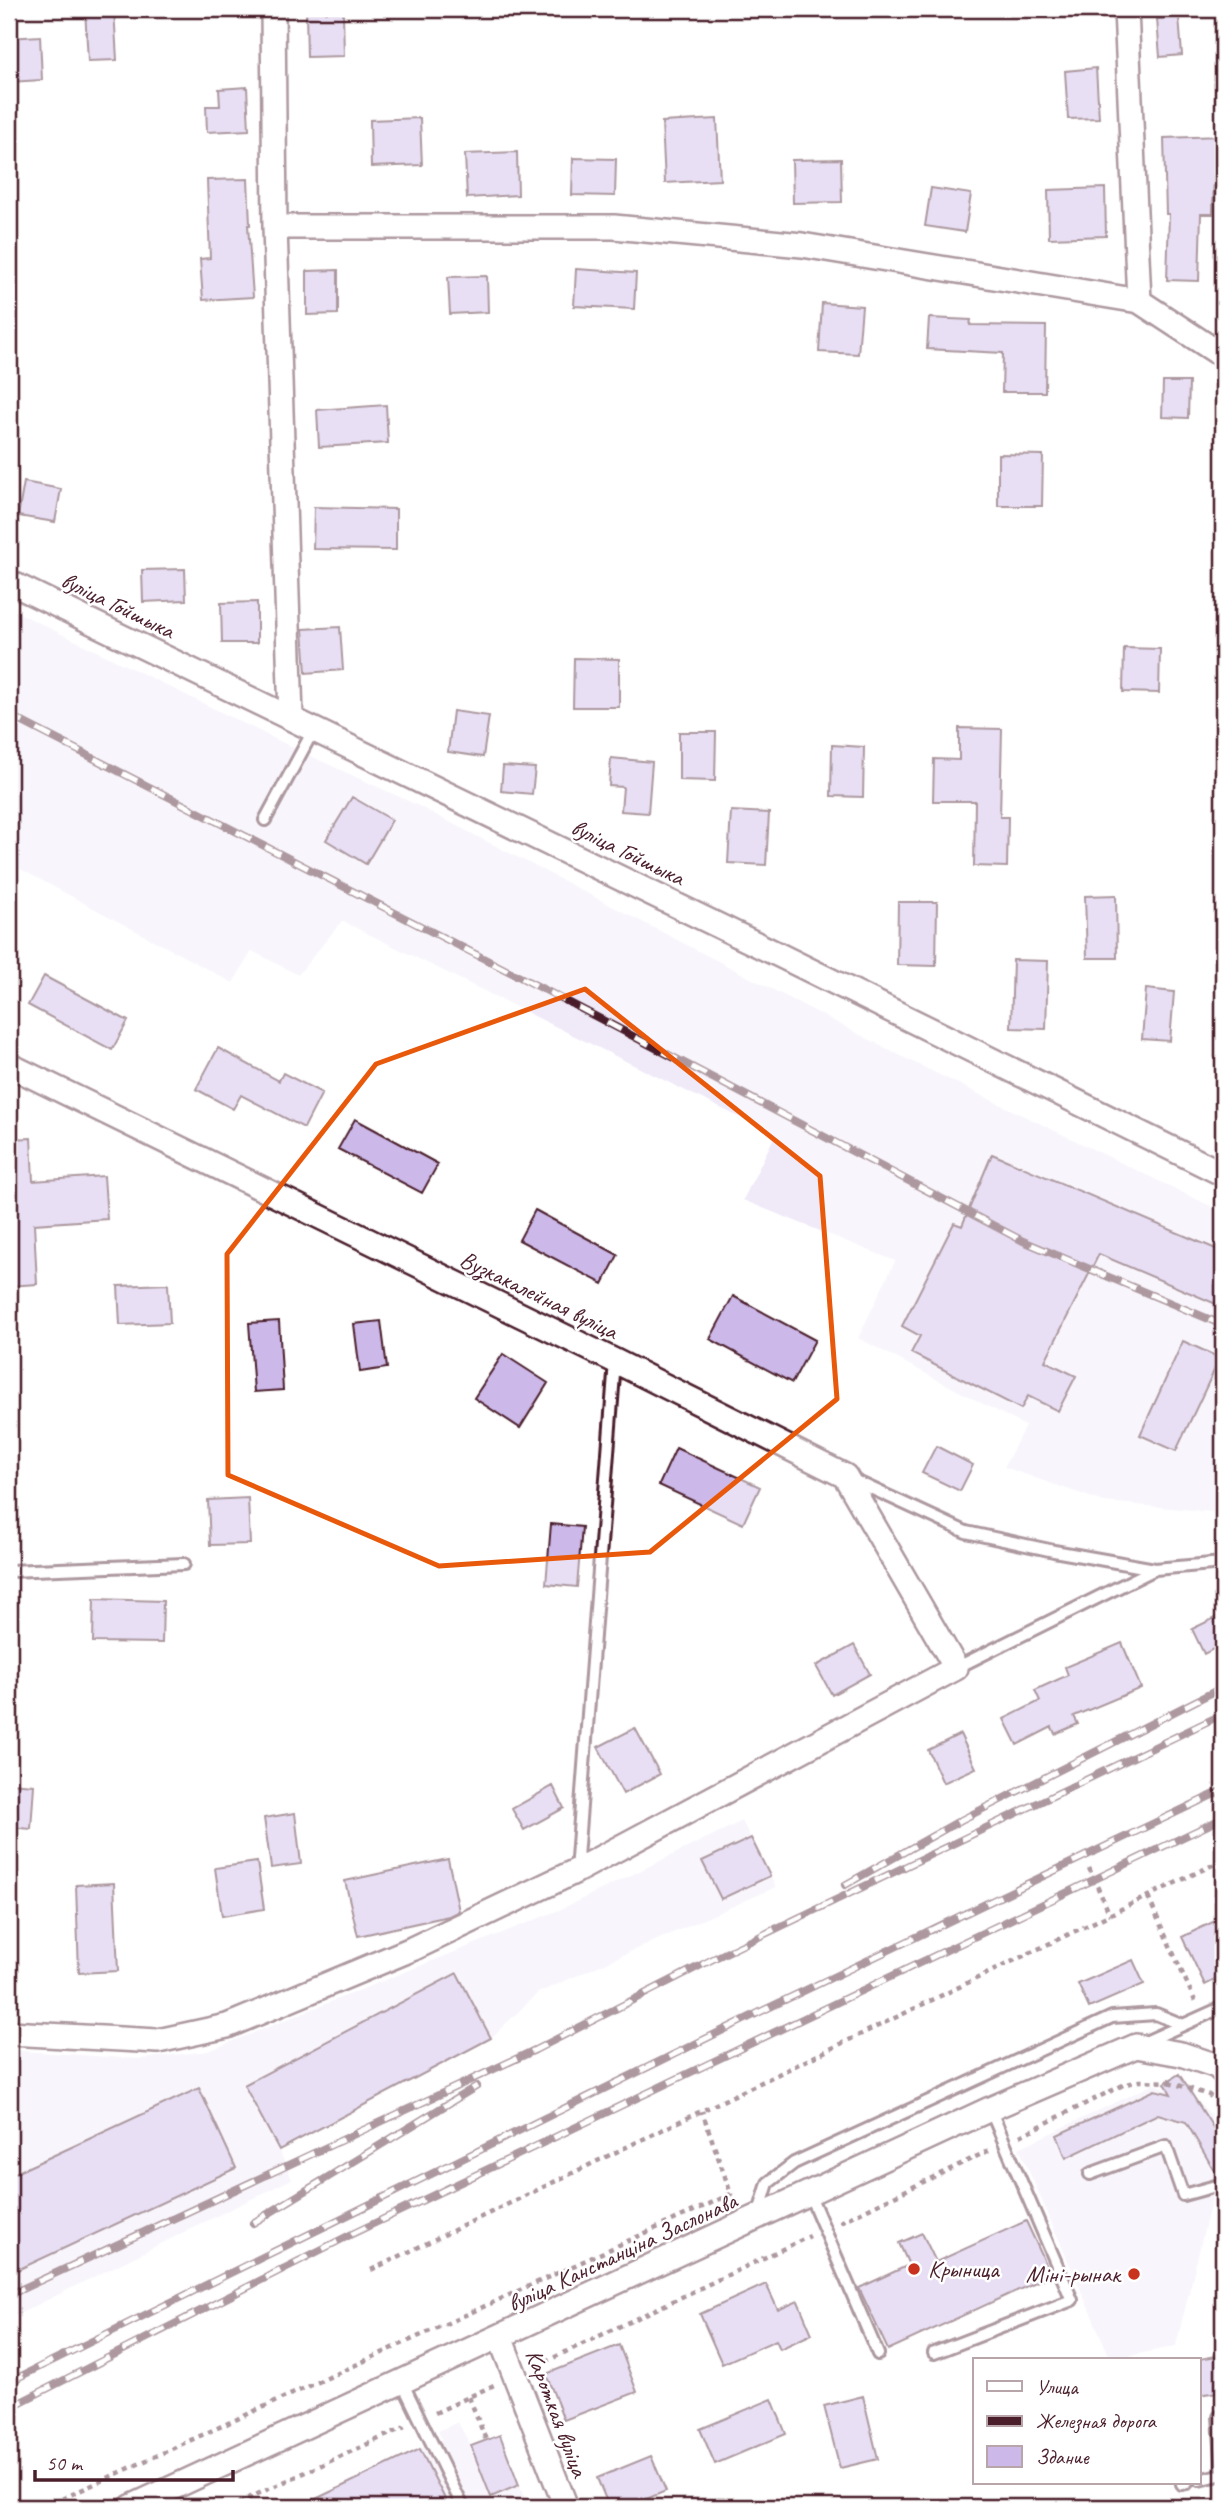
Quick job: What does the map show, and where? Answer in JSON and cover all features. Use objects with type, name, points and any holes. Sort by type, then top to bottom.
[{"type":"street","points":[[273,9],[275,227],[290,717]]},
{"type":"street","points":[[1126,9],[1139,301]]},
{"type":"street","points":[[275,227],[614,227],[802,245],[1139,301],[1223,356]]},
{"type":"street","name":"вуліца Гойшыка","points":[[9,582],[1223,1174]]},
{"type":"street","name":"Вузкакалейная вуліца","points":[[9,1065],[845,1476]]},
{"type":"street","points":[[9,2033],[158,2041],[227,2026],[412,1949],[576,1871],[956,1668],[845,1476]]},
{"type":"street","points":[[1136,2046],[1181,2054],[1217,2066],[1223,2072]]},
{"type":"street","name":"вуліца Канстанціна Заслонава","points":[[131,2507],[989,2109],[1136,2046]]},
{"type":"street","name":"Кароткая вуліца","points":[[500,2337],[566,2507]]},
{"type":"lane","points":[[265,820],[314,729]]},
{"type":"lane","points":[[576,1871],[615,1361]]},
{"type":"lane","points":[[845,1476],[966,1532],[1155,1569],[1223,1563]]},
{"type":"lane","points":[[9,1571],[184,1564]]},
{"type":"lane","points":[[956,1668],[1155,1569]]},
{"type":"lane","points":[[1136,2046],[1223,2007]]},
{"type":"lane","points":[[757,2217],[768,2183],[794,2163],[1112,2017],[1156,2014],[1183,2025]]},
{"type":"lane","points":[[934,2353],[1072,2300],[989,2109]]},
{"type":"lane","points":[[1090,2174],[1166,2146],[1182,2195],[1223,2185]]},
{"type":"lane","points":[[809,2193],[878,2354]]},
{"type":"lane","points":[[402,2382],[463,2507]]},
{"type":"lane","points":[[1200,2480],[1223,2474],[1219,2417],[1223,2416]]},
{"type":"path","points":[[371,2270],[1223,1860]]},
{"type":"path","points":[[1089,1868],[1110,1915]]},
{"type":"path","points":[[1148,1897],[1197,2006],[1196,2020]]},
{"type":"path","points":[[1169,2082],[1181,2054]]},
{"type":"path","points":[[229,2507],[469,2397],[1123,2085],[1139,2081],[1169,2082],[1209,2095],[1223,2109]]},
{"type":"path","points":[[44,2507],[731,2194],[702,2110]]},
{"type":"path","points":[[469,2397],[486,2440]]},
{"type":"highlighted area","points":[[585,989],[820,1176],[837,1399],[650,1552],[439,1566],[228,1475],[227,1254],[376,1064]]},
{"type":"shaded area","points":[[9,608],[302,752],[415,804],[909,1060],[1223,1212],[1223,1513],[1104,1502],[1004,1467],[1025,1426],[858,1338],[895,1261],[743,1200],[775,1135],[342,921],[298,975],[252,951],[233,983],[9,863]]},
{"type":"shaded area","points":[[742,1821],[776,1887],[538,1993],[491,2038],[279,2150],[292,2179],[9,2319],[9,2050],[140,2059],[208,2051],[559,1910]]},
{"type":"shaded area","name":"Міні-рынак","points":[[1154,2084],[1196,2100],[1223,2126],[1223,2200],[1211,2202],[1176,2346],[1110,2358],[1019,2148]]},
{"type":"shaded area","points":[[458,2422],[471,2446],[500,2435],[528,2507],[299,2507],[442,2439],[438,2431]]},
{"type":"building","points":[[85,9],[114,9],[117,60],[88,61]]},
{"type":"building","points":[[306,12],[343,12],[344,56],[307,57]]},
{"type":"building","points":[[1179,17],[1182,55],[1160,57],[1157,19]]},
{"type":"building","points":[[40,36],[42,80],[9,82],[9,38]]},
{"type":"building","points":[[1096,68],[1099,118],[1068,119],[1065,71]]},
{"type":"building","points":[[247,87],[249,130],[207,132],[206,106],[220,106],[219,89]]},
{"type":"building","points":[[420,118],[422,165],[371,167],[370,120]]},
{"type":"building","points":[[717,119],[720,180],[665,183],[662,122]]},
{"type":"building","points":[[1221,136],[1222,176],[1214,176],[1213,214],[1201,214],[1199,281],[1167,280],[1169,214],[1166,214],[1164,138]]},
{"type":"building","points":[[517,152],[518,195],[467,198],[465,154]]},
{"type":"building","points":[[573,158],[616,159],[615,196],[572,195]]},
{"type":"building","points":[[841,159],[842,202],[793,203],[792,160]]},
{"type":"building","points":[[248,179],[253,297],[203,300],[200,259],[210,258],[207,180]]},
{"type":"building","points":[[931,188],[971,194],[965,232],[925,226]]},
{"type":"building","points":[[1105,188],[1106,236],[1049,238],[1048,190]]},
{"type":"building","points":[[576,269],[636,273],[634,309],[574,306]]},
{"type":"building","points":[[338,270],[338,314],[307,315],[307,271]]},
{"type":"building","points":[[487,276],[488,312],[450,314],[448,277]]},
{"type":"building","points":[[822,303],[862,306],[858,354],[819,352]]},
{"type":"building","points":[[929,318],[971,320],[970,325],[1046,326],[1045,392],[1002,392],[1003,353],[927,349]]},
{"type":"building","points":[[1163,382],[1189,382],[1188,418],[1162,417]]},
{"type":"building","points":[[386,405],[388,443],[319,447],[317,410]]},
{"type":"building","points":[[998,454],[1043,455],[1042,506],[998,506]]},
{"type":"building","points":[[24,482],[61,489],[55,522],[18,516]]},
{"type":"building","points":[[314,507],[396,509],[396,550],[313,549]]},
{"type":"building","points":[[185,569],[186,600],[143,602],[142,570]]},
{"type":"building","points":[[257,602],[257,643],[222,643],[221,603]]},
{"type":"building","points":[[340,627],[343,670],[306,673],[303,629]]},
{"type":"building","points":[[1124,648],[1160,649],[1159,693],[1123,692]]},
{"type":"building","points":[[574,658],[619,659],[619,707],[573,707]]},
{"type":"building","points":[[453,711],[489,716],[483,757],[448,752]]},
{"type":"building","points":[[959,728],[1002,729],[1000,817],[1008,817],[1007,867],[974,866],[975,801],[933,801],[934,759],[959,760]]},
{"type":"building","points":[[679,732],[716,732],[715,781],[679,780]]},
{"type":"building","points":[[832,745],[864,747],[863,797],[831,796]]},
{"type":"building","points":[[611,758],[652,762],[648,813],[621,811],[623,787],[609,786]]},
{"type":"building","points":[[503,766],[535,768],[532,794],[501,791]]},
{"type":"building","points":[[352,797],[392,820],[366,864],[326,840]]},
{"type":"building","points":[[731,811],[769,813],[766,865],[728,863]]},
{"type":"building","points":[[1116,895],[1117,958],[1087,958],[1085,896]]},
{"type":"building","points":[[898,902],[937,902],[936,966],[897,965]]},
{"type":"building","points":[[1013,960],[1048,961],[1046,1029],[1011,1028]]},
{"type":"building","points":[[44,976],[128,1021],[112,1050],[28,1005]]},
{"type":"building","points":[[1146,989],[1174,992],[1170,1041],[1142,1039]]},
{"type":"building","points":[[218,1048],[279,1081],[283,1073],[322,1093],[304,1128],[241,1095],[233,1109],[196,1089]]},
{"type":"building","points":[[355,1119],[438,1164],[422,1193],[338,1149]]},
{"type":"building","points":[[31,1138],[33,1181],[104,1176],[107,1219],[34,1224],[37,1284],[9,1286],[9,1139]]},
{"type":"building","points":[[992,1154],[1223,1252],[1223,1307],[1099,1254],[1045,1361],[1076,1376],[1058,1411],[1028,1396],[1021,1409],[911,1353],[920,1336],[902,1326],[954,1223],[962,1226]]},
{"type":"building","points":[[535,1210],[618,1255],[603,1284],[519,1240]]},
{"type":"building","points":[[168,1284],[170,1323],[120,1325],[118,1286]]},
{"type":"building","points":[[733,1296],[815,1340],[792,1383],[710,1339]]},
{"type":"building","points":[[279,1321],[283,1390],[254,1392],[249,1323]]},
{"type":"building","points":[[381,1321],[387,1368],[360,1372],[354,1324]]},
{"type":"building","points":[[1183,1341],[1220,1358],[1176,1451],[1140,1435]]},
{"type":"building","points":[[503,1354],[548,1383],[520,1428],[474,1398]]},
{"type":"building","points":[[936,1446],[973,1465],[960,1491],[922,1473]]},
{"type":"building","points":[[676,1448],[760,1487],[743,1524],[659,1485]]},
{"type":"building","points":[[248,1498],[250,1544],[210,1545],[208,1500]]},
{"type":"building","points":[[551,1524],[582,1527],[577,1587],[546,1584]]},
{"type":"building","points":[[94,1599],[163,1601],[162,1643],[93,1642]]},
{"type":"building","points":[[1223,1614],[1223,1644],[1204,1654],[1192,1629]]},
{"type":"building","points":[[1122,1643],[1141,1688],[1074,1716],[1078,1724],[1055,1734],[1052,1727],[1017,1745],[1004,1719],[1040,1701],[1035,1690],[1068,1675],[1065,1667]]},
{"type":"building","points":[[854,1645],[870,1674],[832,1695],[816,1666]]},
{"type":"building","points":[[635,1728],[660,1774],[623,1794],[598,1747]]},
{"type":"building","points":[[960,1734],[976,1768],[943,1783],[928,1750]]},
{"type":"building","points":[[9,1783],[34,1785],[31,1829],[9,1827]]},
{"type":"building","points":[[553,1786],[564,1808],[524,1830],[512,1809]]},
{"type":"building","points":[[295,1813],[301,1864],[271,1868],[264,1818]]},
{"type":"building","points":[[751,1838],[770,1876],[721,1899],[702,1861]]},
{"type":"building","points":[[448,1859],[459,1911],[449,1916],[358,1936],[345,1881]]},
{"type":"building","points":[[257,1862],[264,1909],[222,1916],[215,1868]]},
{"type":"building","points":[[114,1883],[118,1971],[79,1973],[76,1885]]},
{"type":"building","points":[[1223,1917],[1223,1976],[1205,1985],[1182,1937]]},
{"type":"building","points":[[1133,1960],[1144,1984],[1089,2008],[1078,1984]]},
{"type":"building","points":[[457,1973],[491,2038],[279,2150],[244,2085]]},
{"type":"building","points":[[1179,2074],[1223,2143],[1223,2176],[1218,2177],[1186,2122],[1158,2114],[1066,2158],[1057,2135],[1155,2090],[1171,2094],[1165,2083]]},
{"type":"building","points":[[199,2088],[236,2168],[9,2274],[9,2176]]},
{"type":"building","points":[[1026,2221],[1051,2275],[888,2350],[859,2288],[909,2265],[899,2243],[922,2233],[936,2262]]},
{"type":"building","points":[[766,2284],[778,2310],[798,2301],[812,2334],[780,2349],[776,2340],[722,2364],[700,2314]]},
{"type":"building","points":[[619,2345],[637,2392],[564,2420],[546,2374]]},
{"type":"building","points":[[1223,2355],[1223,2391],[1200,2395],[1200,2359]]},
{"type":"building","points":[[863,2396],[878,2459],[840,2468],[824,2406]]},
{"type":"building","points":[[772,2399],[786,2434],[715,2464],[700,2429]]},
{"type":"building","points":[[500,2435],[519,2485],[491,2497],[471,2446]]},
{"type":"building","points":[[420,2449],[449,2507],[299,2507]]},
{"type":"building","points":[[651,2456],[666,2491],[627,2507],[609,2507],[597,2478]]},
{"type":"railway","points":[[9,715],[551,993],[1023,1241],[1223,1325]]},
{"type":"railway","points":[[845,1885],[961,1820],[1223,1687]]},
{"type":"railway","points":[[9,2295],[535,2050],[717,1957],[1223,1714]]},
{"type":"railway","points":[[9,2382],[764,2010],[1223,1790]]},
{"type":"railway","points":[[9,2408],[352,2234],[1223,1818]]},
{"type":"railway","points":[[253,2223],[477,2086]]},
{"type":"place","name":"Крыница","points":[[914,2269]]},
{"type":"place","name":"Міні-рынак","points":[[1134,2274]]}]
